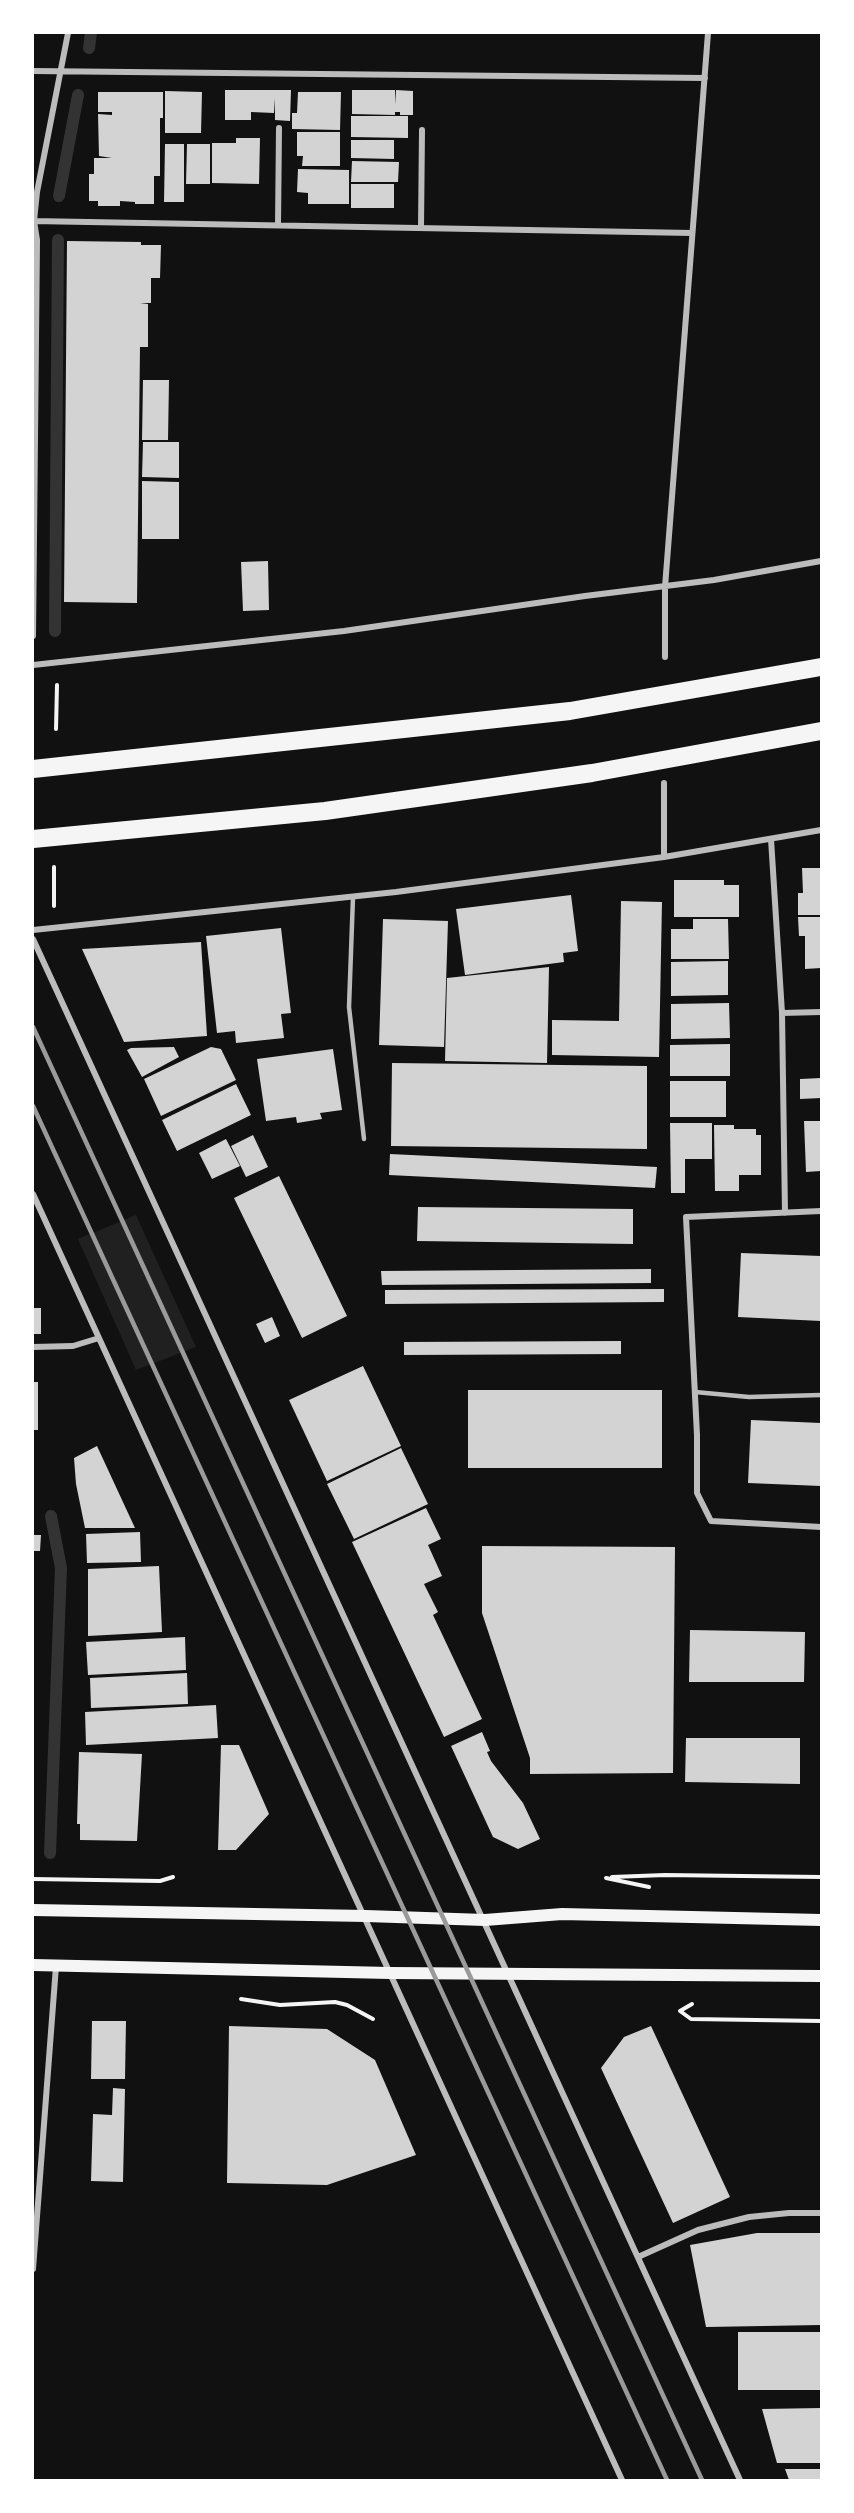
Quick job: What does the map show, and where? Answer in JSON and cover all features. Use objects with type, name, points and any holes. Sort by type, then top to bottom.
[{"type":"highway","points":[[33,769],[570,711],[821,667]]},
{"type":"highway","points":[[33,839],[326,811],[592,773],[821,731]]},
{"type":"main road","points":[[33,1910],[485,1920],[562,1914],[821,1920]]},
{"type":"main road","points":[[33,1965],[390,1973],[821,1976]]},
{"type":"street","points":[[33,636],[37,240],[34,221],[37,192],[68,33]]},
{"type":"street","points":[[665,657],[665,587],[708,33]]},
{"type":"street","points":[[33,71],[705,78]]},
{"type":"street","points":[[278,225],[279,128]]},
{"type":"street","points":[[421,228],[422,130]]},
{"type":"street","points":[[34,221],[692,233]]},
{"type":"street","points":[[33,665],[344,632],[585,596],[665,587],[821,561]]},
{"type":"street","points":[[664,783],[664,857]]},
{"type":"street","points":[[33,930],[353,897],[664,857],[821,830]]},
{"type":"street","points":[[771,839],[782,1013],[785,1213]]},
{"type":"street","points":[[33,939],[740,2480]]},
{"type":"street","points":[[782,1013],[821,1012]]},
{"type":"street","points":[[33,1194],[366,1916],[622,2480]]},
{"type":"street","points":[[821,1211],[686,1217],[697,1493],[711,1521],[821,1527]]},
{"type":"street","points":[[33,1347],[73,1347],[99,1338]]},
{"type":"street","points":[[33,2269],[56,1965]]},
{"type":"street","points":[[638,2257],[698,2230],[749,2217],[821,2213]]},
{"type":"lane","points":[[353,897],[349,1007],[364,1139]]},
{"type":"lane","points":[[694,1392],[749,1397],[821,1395]]},
{"type":"path","points":[[56,729],[58,681]]},
{"type":"path","points":[[54,867],[54,927]]},
{"type":"path","points":[[606,1878],[665,1875],[821,1877]]},
{"type":"path","points":[[33,1879],[160,1881],[173,1877]]},
{"type":"path","points":[[280,2006],[318,2001],[335,2002],[347,2005],[373,2019]]},
{"type":"path","points":[[680,2011],[691,2019],[821,2021]]},
{"type":"shaded area","points":[[136,1215],[196,1347],[136,1370],[78,1239]]},
{"type":"building","points":[[225,90],[291,90],[290,121],[275,120],[275,98],[274,113],[251,112],[251,120],[225,120]]},
{"type":"building","points":[[352,90],[395,90],[395,105],[396,90],[413,91],[413,115],[400,115],[400,112],[395,112],[395,115],[352,114]]},
{"type":"building","points":[[165,91],[202,92],[201,133],[165,133]]},
{"type":"building","points":[[98,92],[163,92],[163,118],[160,118],[160,176],[154,176],[154,204],[120,201],[120,206],[98,206],[98,201],[89,201],[89,174],[94,174],[94,158],[112,158],[99,156],[98,114],[112,115],[112,112],[98,112]]},
{"type":"building","points":[[298,92],[341,92],[340,130],[292,129],[292,113],[297,113]]},
{"type":"building","points":[[351,116],[408,116],[408,138],[351,137]]},
{"type":"building","points":[[297,132],[340,132],[340,166],[302,166],[303,156],[297,156]]},
{"type":"building","points":[[236,138],[260,138],[259,184],[212,183],[212,143],[236,143]]},
{"type":"building","points":[[351,140],[394,140],[394,159],[351,158]]},
{"type":"building","points":[[165,144],[184,144],[184,202],[164,202]]},
{"type":"building","points":[[187,144],[210,144],[210,184],[186,184]]},
{"type":"building","points":[[352,161],[399,162],[398,182],[351,182]]},
{"type":"building","points":[[298,169],[349,170],[349,204],[308,204],[308,193],[297,192]]},
{"type":"building","points":[[351,184],[394,184],[394,208],[351,208]]},
{"type":"building","points":[[67,241],[141,242],[141,245],[161,245],[160,278],[151,278],[151,303],[140,303],[148,304],[148,347],[140,347],[137,603],[64,602]]},
{"type":"building","points":[[143,380],[169,380],[168,440],[142,440]]},
{"type":"building","points":[[143,442],[179,442],[179,478],[142,477]]},
{"type":"building","points":[[142,481],[179,482],[179,539],[142,539]]},
{"type":"building","points":[[268,561],[269,610],[243,611],[241,562]]},
{"type":"building","points":[[802,868],[821,868],[821,915],[798,915],[798,893],[803,893]]},
{"type":"building","points":[[674,880],[724,880],[724,885],[739,885],[739,917],[674,917]]},
{"type":"building","points":[[571,895],[578,951],[563,953],[564,962],[465,975],[456,909]]},
{"type":"building","points":[[621,901],[662,902],[659,1057],[552,1055],[552,1020],[619,1021]]},
{"type":"building","points":[[798,917],[821,917],[821,968],[805,969],[805,936],[799,936]]},
{"type":"building","points":[[383,919],[448,921],[444,1047],[379,1045]]},
{"type":"building","points":[[693,919],[728,919],[729,959],[671,959],[671,929],[693,929]]},
{"type":"building","points":[[281,928],[291,1013],[281,1014],[284,1038],[236,1043],[235,1031],[217,1033],[206,936]]},
{"type":"building","points":[[201,942],[207,1036],[124,1042],[82,949]]},
{"type":"building","points":[[728,961],[728,995],[671,996],[671,962]]},
{"type":"building","points":[[549,967],[547,1063],[445,1061],[447,978]]},
{"type":"building","points":[[729,1003],[730,1038],[671,1039],[671,1004]]},
{"type":"building","points":[[730,1044],[730,1076],[670,1076],[670,1045]]},
{"type":"building","points":[[174,1047],[179,1057],[142,1077],[127,1050],[131,1048]]},
{"type":"building","points":[[211,1047],[221,1049],[236,1080],[161,1116],[144,1079]]},
{"type":"building","points":[[333,1049],[342,1110],[320,1113],[322,1119],[297,1123],[296,1117],[266,1121],[257,1059]]},
{"type":"building","points":[[392,1063],[647,1066],[647,1149],[391,1146]]},
{"type":"building","points":[[821,1078],[821,1098],[800,1099],[800,1079]]},
{"type":"building","points":[[670,1081],[726,1081],[726,1117],[670,1117]]},
{"type":"building","points":[[236,1084],[251,1115],[177,1151],[162,1120]]},
{"type":"building","points":[[804,1121],[821,1121],[821,1171],[806,1172]]},
{"type":"building","points":[[670,1123],[712,1123],[712,1159],[685,1159],[685,1193],[671,1193]]},
{"type":"building","points":[[714,1125],[734,1125],[734,1129],[756,1129],[756,1135],[761,1135],[761,1175],[739,1175],[739,1191],[715,1191]]},
{"type":"building","points":[[253,1135],[268,1167],[246,1177],[231,1146]]},
{"type":"building","points":[[226,1139],[240,1166],[212,1179],[199,1153]]},
{"type":"building","points":[[390,1154],[657,1167],[655,1188],[389,1175]]},
{"type":"building","points":[[279,1176],[347,1316],[302,1338],[234,1198]]},
{"type":"building","points":[[418,1207],[633,1209],[633,1244],[417,1241]]},
{"type":"building","points":[[741,1253],[821,1256],[821,1321],[738,1317]]},
{"type":"building","points":[[651,1269],[651,1283],[382,1285],[381,1271]]},
{"type":"building","points":[[664,1289],[664,1302],[385,1304],[385,1290]]},
{"type":"building","points":[[33,1308],[41,1308],[41,1334],[33,1334]]},
{"type":"building","points":[[272,1317],[280,1336],[265,1343],[256,1324]]},
{"type":"building","points":[[621,1341],[621,1354],[404,1355],[404,1342]]},
{"type":"building","points":[[363,1366],[401,1446],[327,1481],[289,1400]]},
{"type":"building","points":[[33,1382],[38,1382],[38,1430],[33,1430]]},
{"type":"building","points":[[468,1390],[662,1390],[662,1468],[468,1468]]},
{"type":"building","points":[[751,1420],[821,1423],[821,1486],[748,1483]]},
{"type":"building","points":[[97,1446],[135,1528],[85,1528],[76,1484],[74,1458]]},
{"type":"building","points":[[401,1448],[428,1504],[354,1539],[327,1484]]},
{"type":"building","points":[[426,1508],[441,1539],[428,1545],[442,1576],[424,1584],[438,1612],[433,1615],[482,1719],[444,1737],[352,1542]]},
{"type":"building","points":[[140,1532],[141,1562],[87,1563],[86,1534]]},
{"type":"building","points":[[33,1535],[41,1535],[40,1551],[33,1551]]},
{"type":"building","points":[[482,1546],[675,1547],[673,1773],[530,1774],[530,1758],[482,1613]]},
{"type":"building","points":[[159,1566],[162,1632],[88,1636],[88,1569]]},
{"type":"building","points":[[690,1630],[805,1632],[804,1682],[689,1682]]},
{"type":"building","points":[[185,1637],[186,1670],[88,1675],[86,1642]]},
{"type":"building","points":[[187,1673],[188,1704],[91,1708],[90,1678]]},
{"type":"building","points":[[216,1705],[218,1738],[86,1745],[85,1712]]},
{"type":"building","points":[[482,1732],[490,1751],[487,1752],[491,1761],[523,1803],[540,1839],[518,1849],[493,1837],[451,1746]]},
{"type":"building","points":[[686,1738],[800,1738],[800,1784],[685,1782]]},
{"type":"building","points":[[221,1745],[239,1745],[269,1814],[236,1850],[218,1850]]},
{"type":"building","points":[[79,1752],[142,1754],[137,1841],[80,1840],[80,1824],[77,1824]]},
{"type":"building","points":[[92,2021],[126,2021],[125,2079],[91,2079]]},
{"type":"building","points":[[229,2026],[327,2029],[375,2060],[416,2155],[327,2185],[227,2183]]},
{"type":"building","points":[[651,2026],[730,2197],[673,2223],[601,2068],[624,2037]]},
{"type":"building","points":[[113,2088],[125,2089],[123,2182],[91,2181],[93,2114],[112,2115]]},
{"type":"building","points":[[757,2233],[821,2233],[821,2325],[706,2327],[690,2245]]},
{"type":"building","points":[[738,2332],[821,2332],[821,2390],[738,2390]]},
{"type":"building","points":[[821,2408],[821,2463],[777,2463],[762,2409]]},
{"type":"building","points":[[785,2469],[821,2469],[821,2480],[789,2480]]},
{"type":"waterway","points":[[89,48],[91,33]]},
{"type":"waterway","points":[[59,196],[78,95]]},
{"type":"waterway","points":[[55,631],[58,240]]},
{"type":"waterway","points":[[50,1853],[61,1568],[51,1516]]},
{"type":"railway","points":[[33,1027],[702,2480]]},
{"type":"railway","points":[[33,1106],[667,2480]]}]
